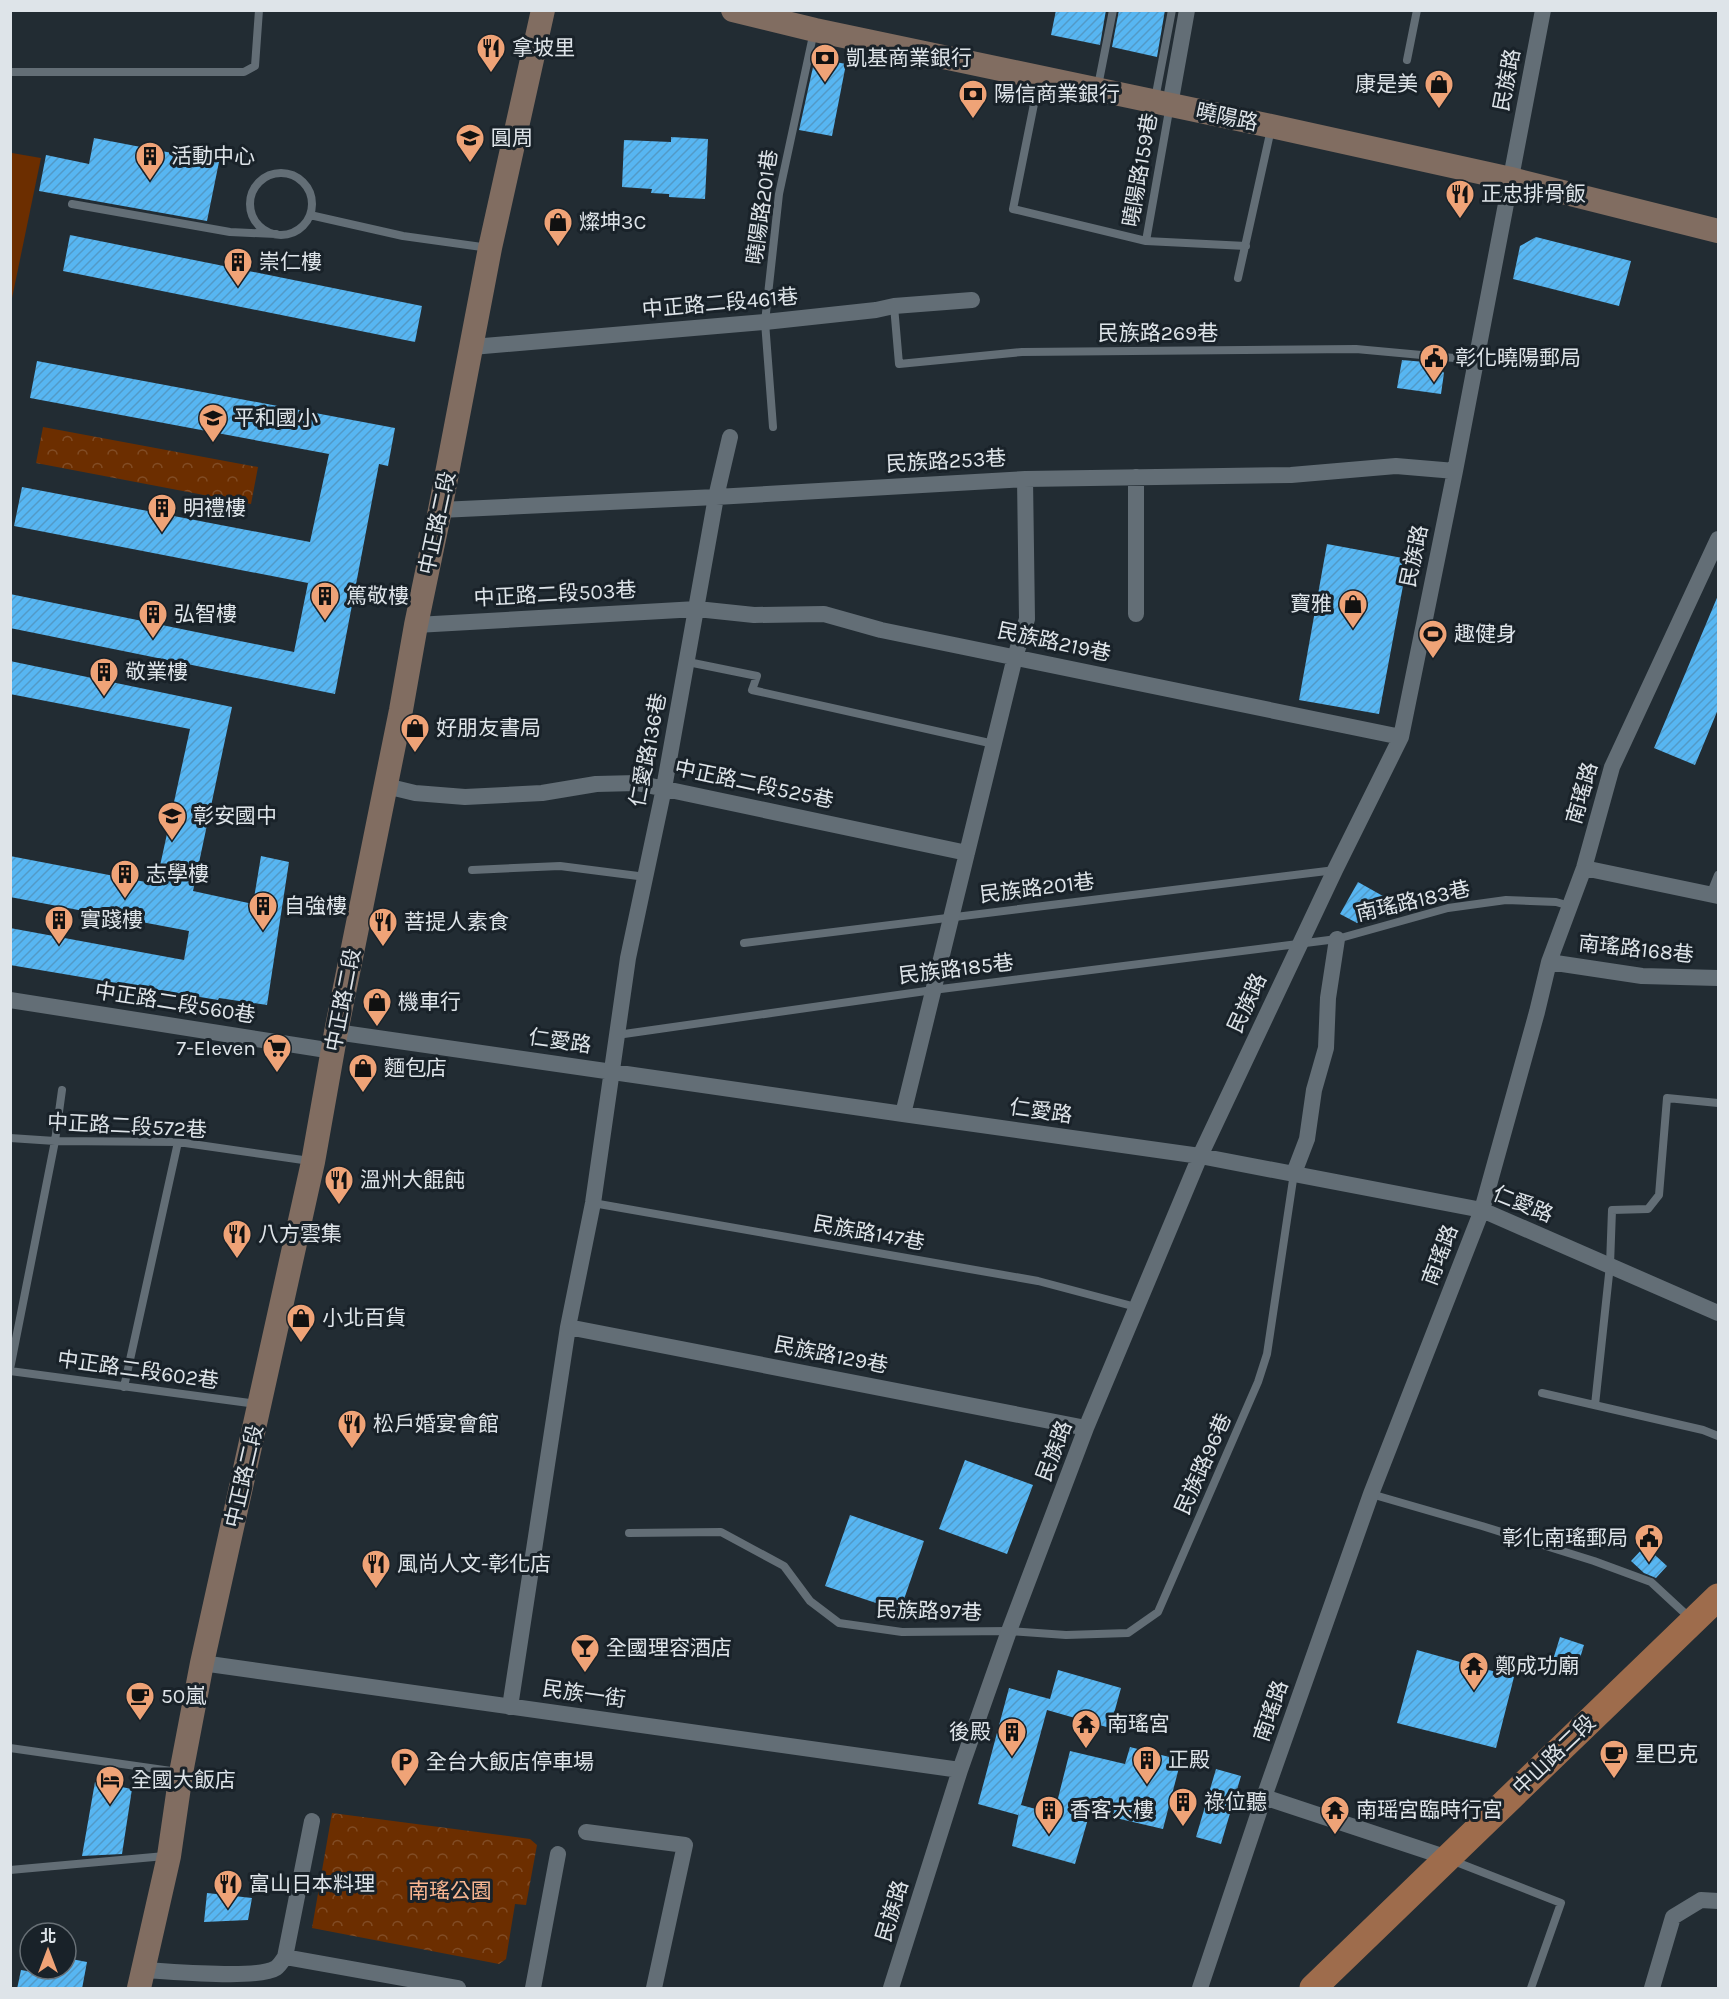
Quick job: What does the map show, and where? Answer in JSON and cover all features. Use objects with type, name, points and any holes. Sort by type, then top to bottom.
[{"type":"main road","name":"中山路二段","points":[[1315,1988],[1711,1608]]},
{"type":"street","name":"中正路二段","points":[[141,1979],[169,1856],[181,1773],[202,1663],[313,1162],[490,248],[543,10]]},
{"type":"street","name":"曉陽路","points":[[733,10],[765,15],[815,30],[1511,179],[1719,231]]},
{"type":"street","points":[[1162,104],[1187,10]]},
{"type":"street","name":"民族路","points":[[891,1989],[960,1770],[1009,1631],[1086,1428],[1200,1155],[1335,870],[1401,737],[1455,471],[1543,10]]},
{"type":"street","name":"中正路二段461巷","points":[[472,347],[765,322],[894,306],[972,300]]},
{"type":"street","name":"仁愛路136巷","points":[[510,1707],[568,1327],[593,1203],[628,958],[664,788],[716,497],[730,437]]},
{"type":"street","name":"民族路253巷","points":[[441,510],[1025,479],[1291,475],[1396,466],[1455,471]]},
{"type":"street","points":[[1136,477],[1136,614]]},
{"type":"street","points":[[903,1114],[1015,657],[1027,619],[1025,479]]},
{"type":"street","name":"南瑤路","points":[[1200,1989],[1264,1797],[1371,1494],[1482,1210],[1549,962],[1584,868],[1612,767],[1719,539]]},
{"type":"street","name":"民族路219巷","points":[[697,609],[754,615],[825,614],[881,630],[1401,737]]},
{"type":"street","name":"中正路二段503巷","points":[[416,625],[697,609]]},
{"type":"street","name":"中正路二段525巷","points":[[386,786],[415,793],[465,797],[542,792],[596,784],[637,783],[967,853]]},
{"type":"street","points":[[1584,868],[1714,896]]},
{"type":"street","points":[[1294,1173],[1307,1139],[1314,1089],[1326,1048],[1328,998],[1336,939]]},
{"type":"street","name":"南瑤路168巷","points":[[1549,962],[1642,976],[1719,978]]},
{"type":"street","name":"中正路二段560巷","points":[[10,1000],[335,1041]]},
{"type":"street","name":"仁愛路","points":[[335,1041],[613,1071],[1200,1155],[1294,1173],[1482,1210],[1719,1313]]},
{"type":"street","name":"民族路129巷","points":[[568,1327],[1086,1428]]},
{"type":"street","name":"民族一街","points":[[202,1663],[960,1770]]},
{"type":"street","points":[[1264,1797],[1448,1858]]},
{"type":"street","points":[[141,1979],[260,1973],[276,1968],[285,1957],[312,1821]]},
{"type":"street","points":[[586,1832],[685,1845],[654,1989]]},
{"type":"street","points":[[534,1989],[558,1854]]},
{"type":"street","points":[[1652,1989],[1673,1917],[1701,1900],[1719,1901]]},
{"type":"street","points":[[285,1957],[459,1989]]},
{"type":"lane","points":[[10,72],[244,72],[255,66],[259,10]]},
{"type":"lane","points":[[1097,90],[1113,10]]},
{"type":"lane","name":"曉陽路159巷","points":[[1146,241],[1172,10]]},
{"type":"lane","points":[[1407,60],[1417,10]]},
{"type":"lane","name":"曉陽路201巷","points":[[772,428],[765,322],[779,194],[815,30]]},
{"type":"lane","name":"曉陽路159巷","points":[[1039,78],[1013,209],[1146,241],[1246,246]]},
{"type":"lane","points":[[1239,278],[1271,126]]},
{"type":"lane","points":[[72,204],[230,232],[276,234],[292,233],[300,229],[310,215],[312,197],[302,181],[285,173],[266,177],[259,182],[251,199],[251,209],[259,225],[276,234]]},
{"type":"lane","points":[[310,215],[403,236],[490,248]]},
{"type":"lane","name":"民族路269巷","points":[[894,306],[899,364],[1022,352],[1356,349],[1476,360]]},
{"type":"lane","points":[[687,662],[757,676],[752,690],[994,744]]},
{"type":"lane","points":[[472,870],[560,866],[646,877]]},
{"type":"lane","name":"民族路201巷","points":[[744,943],[1335,870]]},
{"type":"lane","points":[[1714,896],[1719,875]]},
{"type":"lane","name":"南瑤路183巷","points":[[1300,943],[1336,939],[1448,908],[1506,900],[1556,902],[1570,906]]},
{"type":"lane","name":"民族路185巷","points":[[617,1035],[933,990],[1300,943]]},
{"type":"lane","points":[[10,1370],[55,1141],[62,1090]]},
{"type":"lane","points":[[1595,1405],[1610,1265],[1612,1210],[1648,1209],[1659,1195],[1667,1098],[1719,1103]]},
{"type":"lane","name":"中正路二段572巷","points":[[10,1138],[55,1141],[178,1142],[313,1162]]},
{"type":"lane","points":[[124,1386],[178,1142]]},
{"type":"lane","name":"民族路96巷","points":[[1009,1631],[1066,1635],[1128,1633],[1158,1612],[1261,1373],[1267,1354],[1294,1173]]},
{"type":"lane","name":"民族路147巷","points":[[593,1203],[1038,1281],[1136,1307]]},
{"type":"lane","name":"中正路二段602巷","points":[[10,1370],[260,1404]]},
{"type":"lane","points":[[1542,1393],[1703,1430],[1719,1436]]},
{"type":"lane","points":[[1371,1494],[1594,1561],[1711,1608]]},
{"type":"lane","name":"民族路97巷","points":[[629,1533],[721,1532],[784,1566],[810,1601],[839,1623],[902,1632],[1009,1631]]},
{"type":"lane","points":[[10,1748],[181,1773]]},
{"type":"lane","points":[[10,1870],[169,1856]]},
{"type":"lane","points":[[1448,1858],[1561,1903],[1531,1989]]},
{"type":"green space","points":[[12,153],[41,158],[11,303],[10,158]]},
{"type":"green space","points":[[43,427],[258,467],[251,504],[36,463]]},
{"type":"green space","name":"南瑤公園","points":[[332,1813],[530,1839],[537,1845],[526,1905],[515,1904],[506,1959],[499,1964],[312,1928]]},
{"type":"building","points":[[1056,10],[1106,10],[1100,45],[1051,35]]},
{"type":"building","points":[[1119,10],[1165,10],[1157,57],[1112,47]]},
{"type":"building","points":[[815,58],[846,64],[832,136],[799,130]]},
{"type":"building","points":[[671,137],[708,139],[705,199],[669,197],[669,194],[651,193],[652,189],[622,187],[624,140],[671,142]]},
{"type":"building","name":"活動中心","points":[[94,138],[219,162],[207,221],[39,191],[46,155],[89,164]]},
{"type":"building","name":"崇仁樓","points":[[70,235],[422,306],[415,342],[63,271]]},
{"type":"building","points":[[1536,237],[1631,261],[1619,306],[1513,279],[1520,246]]},
{"type":"building","points":[[1402,360],[1436,363],[1444,373],[1441,394],[1397,388]]},
{"type":"building","points":[[37,361],[395,428],[388,466],[379,464],[335,694],[10,628],[10,594],[294,652],[308,583],[14,526],[22,487],[310,542],[329,454],[30,398]]},
{"type":"building","name":"寶雅","points":[[1327,544],[1408,559],[1379,714],[1299,700]]},
{"type":"building","points":[[1719,593],[1719,707],[1695,765],[1654,748]]},
{"type":"building","points":[[10,661],[232,707],[193,891],[253,904],[261,856],[289,862],[267,1005],[219,998],[218,1000],[10,965],[10,928],[184,960],[189,931],[10,897],[10,856],[156,884],[190,729],[10,694]]},
{"type":"building","points":[[1358,882],[1406,909],[1357,923],[1340,914]]},
{"type":"building","points":[[965,1460],[1033,1485],[1007,1554],[939,1529]]},
{"type":"building","points":[[850,1515],[924,1541],[900,1611],[825,1586]]},
{"type":"building","name":"彰化南瑤郵局","points":[[1645,1546],[1667,1566],[1656,1578],[1644,1573],[1631,1561]]},
{"type":"building","points":[[1560,1637],[1584,1645],[1577,1668],[1552,1663]]},
{"type":"building","points":[[1417,1650],[1514,1677],[1496,1748],[1397,1723]]},
{"type":"building","points":[[1058,1670],[1121,1688],[1110,1728],[1047,1710],[1021,1805],[1054,1814],[1070,1751],[1125,1764],[1130,1747],[1181,1760],[1163,1829],[1090,1812],[1075,1864],[1012,1846],[1019,1812],[1018,1815],[978,1804],[1009,1688],[1050,1699]]},
{"type":"building","points":[[1216,1769],[1241,1776],[1221,1844],[1196,1837]]},
{"type":"building","name":"全國大飯店","points":[[95,1782],[132,1789],[122,1854],[82,1856]]},
{"type":"building","name":"富山日本料理","points":[[207,1893],[252,1898],[248,1920],[204,1922]]},
{"type":"building","points":[[78,1960],[87,1962],[82,1989],[17,1989],[19,1981],[78,1981]]},
{"type":"place","name":"拿坡里","points":[[491,74]]},
{"type":"place","name":"凱基商業銀行","points":[[825,84]]},
{"type":"place","name":"康是美","points":[[1439,110]]},
{"type":"place","name":"陽信商業銀行","points":[[973,120]]},
{"type":"place","name":"圓周","points":[[470,164]]},
{"type":"place","name":"活動中心","points":[[150,182]]},
{"type":"place","name":"正忠排骨飯","points":[[1460,220]]},
{"type":"place","name":"燦坤3C","points":[[558,248]]},
{"type":"place","name":"崇仁樓","points":[[238,288]]},
{"type":"place","name":"彰化曉陽郵局","points":[[1434,384]]},
{"type":"place","name":"平和國小","points":[[213,444]]},
{"type":"place","name":"明禮樓","points":[[162,534]]},
{"type":"place","name":"篤敬樓","points":[[325,622]]},
{"type":"place","name":"寶雅","points":[[1353,630]]},
{"type":"place","name":"弘智樓","points":[[153,640]]},
{"type":"place","name":"趣健身","points":[[1433,660]]},
{"type":"place","name":"敬業樓","points":[[104,698]]},
{"type":"place","name":"好朋友書局","points":[[415,754]]},
{"type":"place","name":"彰安國中","points":[[172,842]]},
{"type":"place","name":"志學樓","points":[[125,900]]},
{"type":"place","name":"自強樓","points":[[263,932]]},
{"type":"place","name":"實踐樓","points":[[59,946]]},
{"type":"place","name":"菩提人素食","points":[[383,948]]},
{"type":"place","name":"機車行","points":[[377,1028]]},
{"type":"place","name":"7-Eleven","points":[[277,1074]]},
{"type":"place","name":"麵包店","points":[[363,1094]]},
{"type":"place","name":"溫州大餛飩","points":[[339,1206]]},
{"type":"place","name":"八方雲集","points":[[237,1260]]},
{"type":"place","name":"小北百貨","points":[[301,1344]]},
{"type":"place","name":"松戶婚宴會館","points":[[352,1450]]},
{"type":"place","name":"彰化南瑤郵局","points":[[1649,1564]]},
{"type":"place","name":"風尚人文-彰化店","points":[[376,1590]]},
{"type":"place","name":"全國理容酒店","points":[[585,1674]]},
{"type":"place","name":"鄭成功廟","points":[[1474,1692]]},
{"type":"place","name":"50嵐","points":[[140,1722]]},
{"type":"place","name":"南瑤宮","points":[[1086,1750]]},
{"type":"place","name":"後殿","points":[[1012,1758]]},
{"type":"place","name":"星巴克","points":[[1614,1780]]},
{"type":"place","name":"正殿","points":[[1147,1786]]},
{"type":"place","name":"全台大飯店停車場","points":[[405,1788]]},
{"type":"place","name":"全國大飯店","points":[[110,1806]]},
{"type":"place","name":"祿位聽","points":[[1183,1828]]},
{"type":"place","name":"香客大樓","points":[[1049,1836]]},
{"type":"place","name":"南瑶宮臨時行宮","points":[[1335,1836]]},
{"type":"place","name":"富山日本料理","points":[[228,1910]]}]
